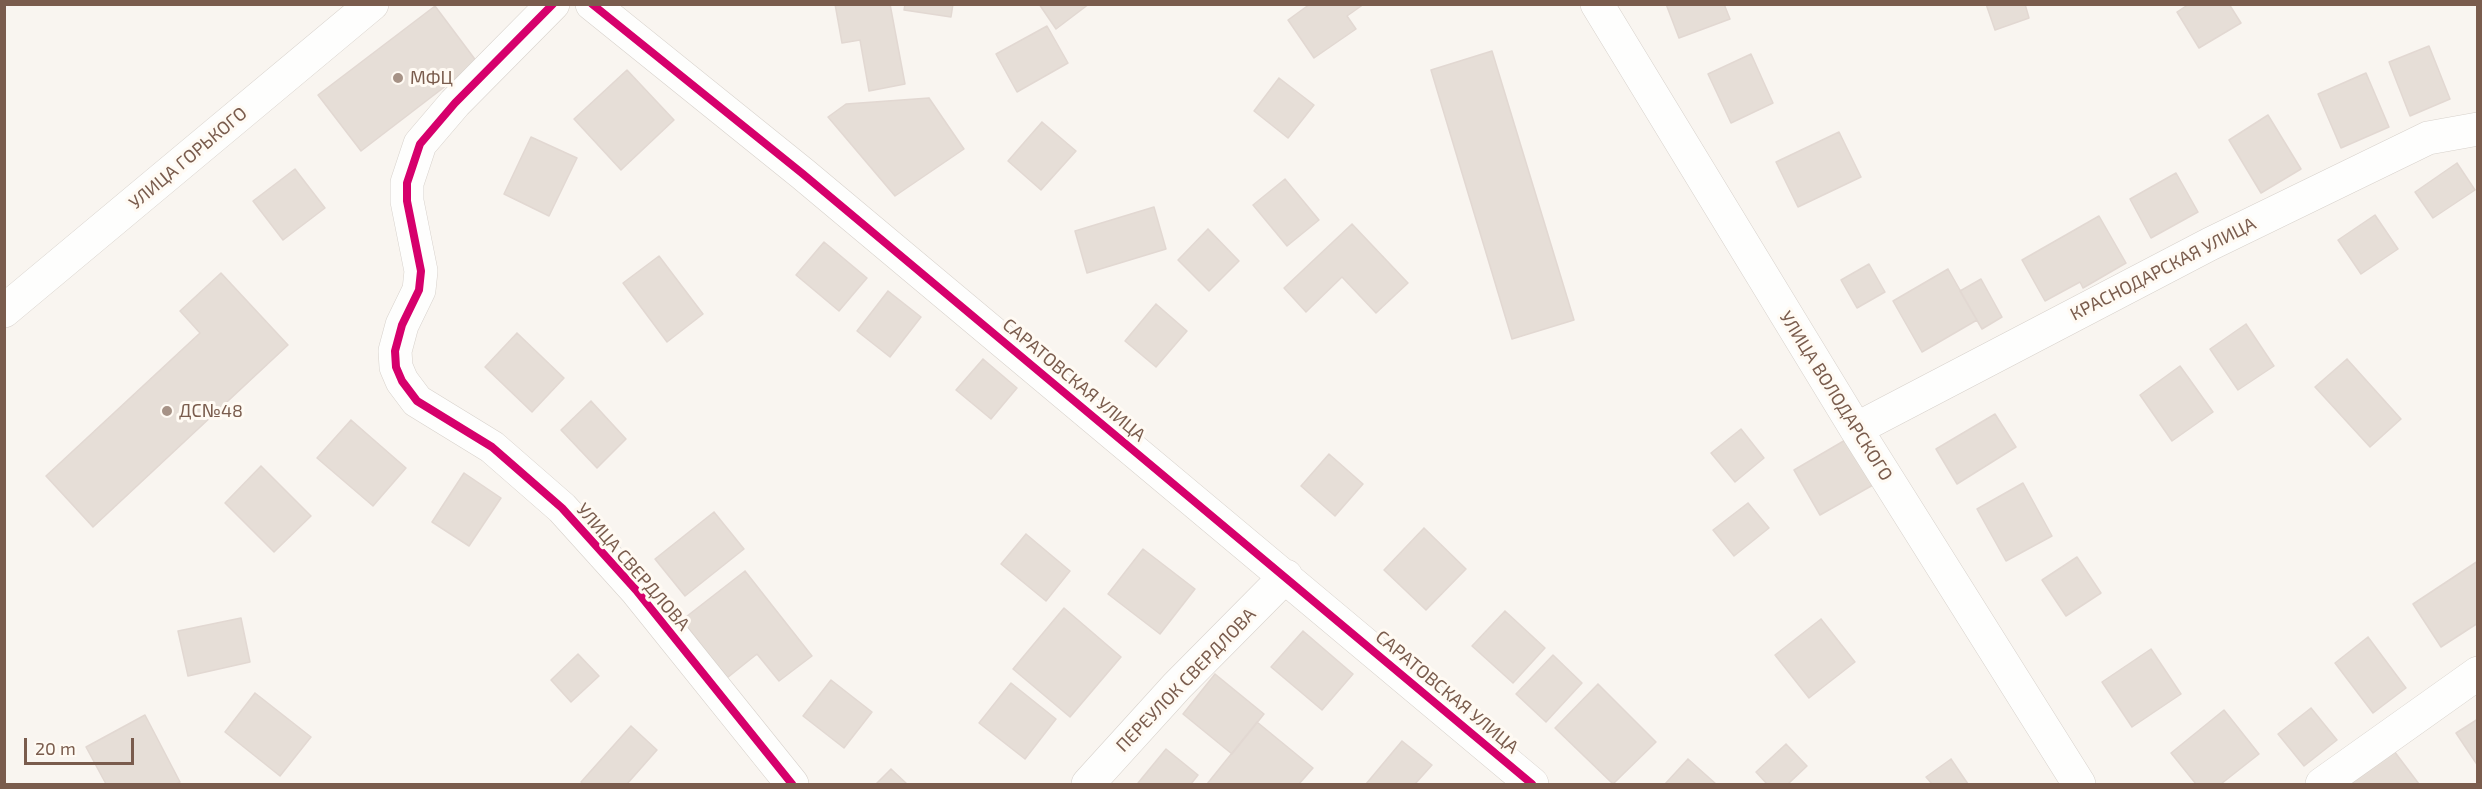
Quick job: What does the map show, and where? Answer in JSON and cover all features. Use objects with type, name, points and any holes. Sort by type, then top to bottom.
[{"type":"street","name":"УЛИЦА ГОРЬКОГО","points":[[4,311],[372,4]]},
{"type":"street","name":"УЛИЦА СВЕРДЛОВА","points":[[553,4],[455,104],[420,144],[407,183],[407,201],[421,271],[418,290],[402,325],[395,351],[396,367],[402,381],[417,401],[492,447],[562,508],[636,590],[792,784]]},
{"type":"street","name":"УЛИЦА ВОЛОДАРСКОГО","points":[[1597,4],[1856,429],[2079,784]]},
{"type":"street","name":"САРАТОВСКАЯ УЛИЦА","points":[[606,8],[1532,784]]},
{"type":"street","name":"КРАСНОДАРСКАЯ УЛИЦА","points":[[1856,429],[2210,244],[2428,138],[2478,129]]},
{"type":"street","name":"ПЕРЕУЛОК СВЕРДЛОВА","points":[[1088,784],[1177,686],[1286,576]]},
{"type":"street","points":[[2322,784],[2478,673]]},
{"type":"building","points":[[835,4],[890,4],[905,84],[869,91],[860,40],[842,43]]},
{"type":"building","points":[[905,4],[953,4],[951,17],[904,10]]},
{"type":"building","points":[[1039,4],[1089,4],[1056,29]]},
{"type":"building","points":[[1310,4],[1364,4],[1347,16],[1356,29],[1314,58],[1288,20]]},
{"type":"building","points":[[1666,4],[1724,4],[1730,19],[1679,38]]},
{"type":"building","points":[[1986,4],[2025,4],[2029,18],[1995,30]]},
{"type":"building","points":[[2189,4],[2229,4],[2241,23],[2199,48],[2177,12]]},
{"type":"building","name":"МФЦ","points":[[435,6],[477,62],[361,151],[318,95]]},
{"type":"building","points":[[1047,26],[1068,63],[1017,92],[996,54]]},
{"type":"building","points":[[2429,46],[2450,99],[2410,116],[2389,62]]},
{"type":"building","points":[[1492,51],[1574,320],[1512,339],[1431,70]]},
{"type":"building","points":[[1751,54],[1773,103],[1731,123],[1708,74]]},
{"type":"building","points":[[627,70],[674,120],[621,170],[574,119]]},
{"type":"building","points":[[2366,73],[2389,127],[2341,148],[2318,94]]},
{"type":"building","points":[[1279,78],[1314,105],[1288,138],[1254,111]]},
{"type":"building","points":[[929,98],[964,149],[895,196],[828,117],[846,104]]},
{"type":"building","points":[[2268,115],[2301,169],[2261,193],[2229,140]]},
{"type":"building","points":[[1042,122],[1076,151],[1041,190],[1008,161]]},
{"type":"building","points":[[1839,132],[1861,177],[1798,207],[1776,162]]},
{"type":"building","points":[[531,137],[577,158],[549,216],[504,194]]},
{"type":"building","points":[[2457,163],[2475,190],[2433,218],[2415,192]]},
{"type":"building","points":[[295,169],[325,208],[283,240],[253,201]]},
{"type":"building","points":[[2176,173],[2198,212],[2151,238],[2130,199]]},
{"type":"building","points":[[1285,179],[1319,220],[1287,246],[1253,205]]},
{"type":"building","points":[[1154,207],[1166,249],[1087,273],[1075,231]]},
{"type":"building","points":[[2375,215],[2398,249],[2361,274],[2338,240]]},
{"type":"building","points":[[2099,216],[2126,263],[2083,288],[2080,282],[2045,301],[2022,260]]},
{"type":"building","points":[[1352,224],[1408,283],[1376,313],[1342,277],[1306,312],[1284,288]]},
{"type":"building","points":[[1208,229],[1239,261],[1209,291],[1178,260]]},
{"type":"building","points":[[824,242],[867,278],[839,311],[796,275]]},
{"type":"building","points":[[659,256],[703,314],[667,342],[623,283]]},
{"type":"building","points":[[1869,264],[1885,292],[1857,308],[1841,280]]},
{"type":"building","points":[[1948,269],[1977,320],[1922,352],[1893,301]]},
{"type":"building","name":"ДС№48","points":[[221,273],[288,345],[93,527],[46,476],[200,333],[180,311]]},
{"type":"building","points":[[1981,279],[2002,317],[1982,329],[1960,291]]},
{"type":"building","points":[[888,291],[921,317],[890,357],[857,331]]},
{"type":"building","points":[[1156,304],[1187,331],[1156,367],[1125,341]]},
{"type":"building","points":[[2246,324],[2274,366],[2238,390],[2210,349]]},
{"type":"building","points":[[517,333],[564,378],[532,412],[485,367]]},
{"type":"building","points":[[983,359],[1017,388],[991,419],[956,390]]},
{"type":"building","points":[[2347,359],[2401,419],[2370,447],[2315,387]]},
{"type":"building","points":[[2180,366],[2213,412],[2172,441],[2140,395]]},
{"type":"building","points":[[591,401],[626,439],[597,468],[561,430]]},
{"type":"building","points":[[1995,414],[2016,447],[1957,484],[1936,449]]},
{"type":"building","points":[[351,420],[406,468],[373,506],[317,458]]},
{"type":"building","points":[[1741,429],[1764,458],[1735,482],[1711,453]]},
{"type":"building","points":[[1847,439],[1873,485],[1820,515],[1794,470]]},
{"type":"building","points":[[1329,454],[1363,484],[1335,516],[1301,486]]},
{"type":"building","points":[[261,466],[311,516],[274,552],[225,503]]},
{"type":"building","points":[[464,473],[501,498],[469,546],[432,522]]},
{"type":"building","points":[[2023,483],[2052,536],[2006,561],[1977,509]]},
{"type":"building","points":[[1748,503],[1769,528],[1734,556],[1713,530]]},
{"type":"building","points":[[714,512],[744,549],[685,596],[655,559]]},
{"type":"building","points":[[1424,528],[1466,569],[1426,610],[1384,570]]},
{"type":"building","points":[[1026,534],[1070,571],[1046,601],[1001,564]]},
{"type":"building","points":[[1143,549],[1195,589],[1160,634],[1108,594]]},
{"type":"building","points":[[2077,557],[2101,593],[2066,616],[2042,580]]},
{"type":"building","points":[[2478,561],[2478,623],[2441,647],[2413,604]]},
{"type":"building","points":[[745,571],[812,656],[779,681],[757,654],[727,678],[682,620]]},
{"type":"building","points":[[1064,608],[1121,657],[1070,717],[1013,669]]},
{"type":"building","points":[[1505,611],[1545,648],[1513,683],[1472,646]]},
{"type":"building","points":[[241,618],[250,662],[188,676],[178,631]]},
{"type":"building","points":[[1821,619],[1855,662],[1809,698],[1775,655]]},
{"type":"building","points":[[1303,631],[1353,674],[1322,710],[1271,667]]},
{"type":"building","points":[[2368,637],[2406,688],[2373,713],[2335,663]]},
{"type":"building","points":[[2151,649],[2181,694],[2132,727],[2102,682]]},
{"type":"building","points":[[578,654],[599,676],[571,702],[551,680]]},
{"type":"building","points":[[1553,655],[1582,683],[1546,722],[1516,694]]},
{"type":"building","points":[[1215,674],[1264,714],[1232,754],[1183,714]]},
{"type":"building","points":[[831,680],[872,712],[844,748],[803,716]]},
{"type":"building","points":[[1011,683],[1056,719],[1025,759],[979,723]]},
{"type":"building","points":[[1598,684],[1656,742],[1613,784],[1555,728]]},
{"type":"building","points":[[255,693],[311,737],[280,776],[225,732]]},
{"type":"building","points":[[2311,708],[2337,740],[2304,766],[2278,734]]},
{"type":"building","points":[[2224,710],[2259,754],[2221,784],[2196,784],[2171,753]]},
{"type":"building","points":[[145,715],[180,782],[176,784],[106,784],[86,747]]},
{"type":"building","points":[[2478,719],[2478,766],[2456,733]]},
{"type":"building","points":[[1257,722],[1313,768],[1299,784],[1207,784]]},
{"type":"building","points":[[631,726],[657,750],[627,784],[583,784],[581,782]]},
{"type":"building","points":[[1402,741],[1432,765],[1415,784],[1366,784]]},
{"type":"building","points":[[1786,744],[1807,766],[1788,784],[1767,784],[1756,772]]},
{"type":"building","points":[[1166,749],[1198,775],[1191,784],[1138,783]]},
{"type":"building","points":[[2394,751],[2419,784],[2348,784]]},
{"type":"building","points":[[1688,759],[1716,784],[1665,784]]},
{"type":"building","points":[[1951,759],[1968,784],[1932,784],[1926,777]]},
{"type":"building","points":[[891,769],[907,784],[876,784]]},
{"type":"cycle path","points":[[553,4],[455,103],[420,144],[407,183],[407,201],[421,271],[419,290],[402,325],[395,351],[396,367],[402,381],[417,401],[492,447],[562,508],[636,590],[792,784]]},
{"type":"cycle path","points":[[592,4],[803,174],[1532,784]]},
{"type":"place","name":"МФЦ","points":[[398,78]]},
{"type":"place","name":"ДС№48","points":[[167,411]]}]
